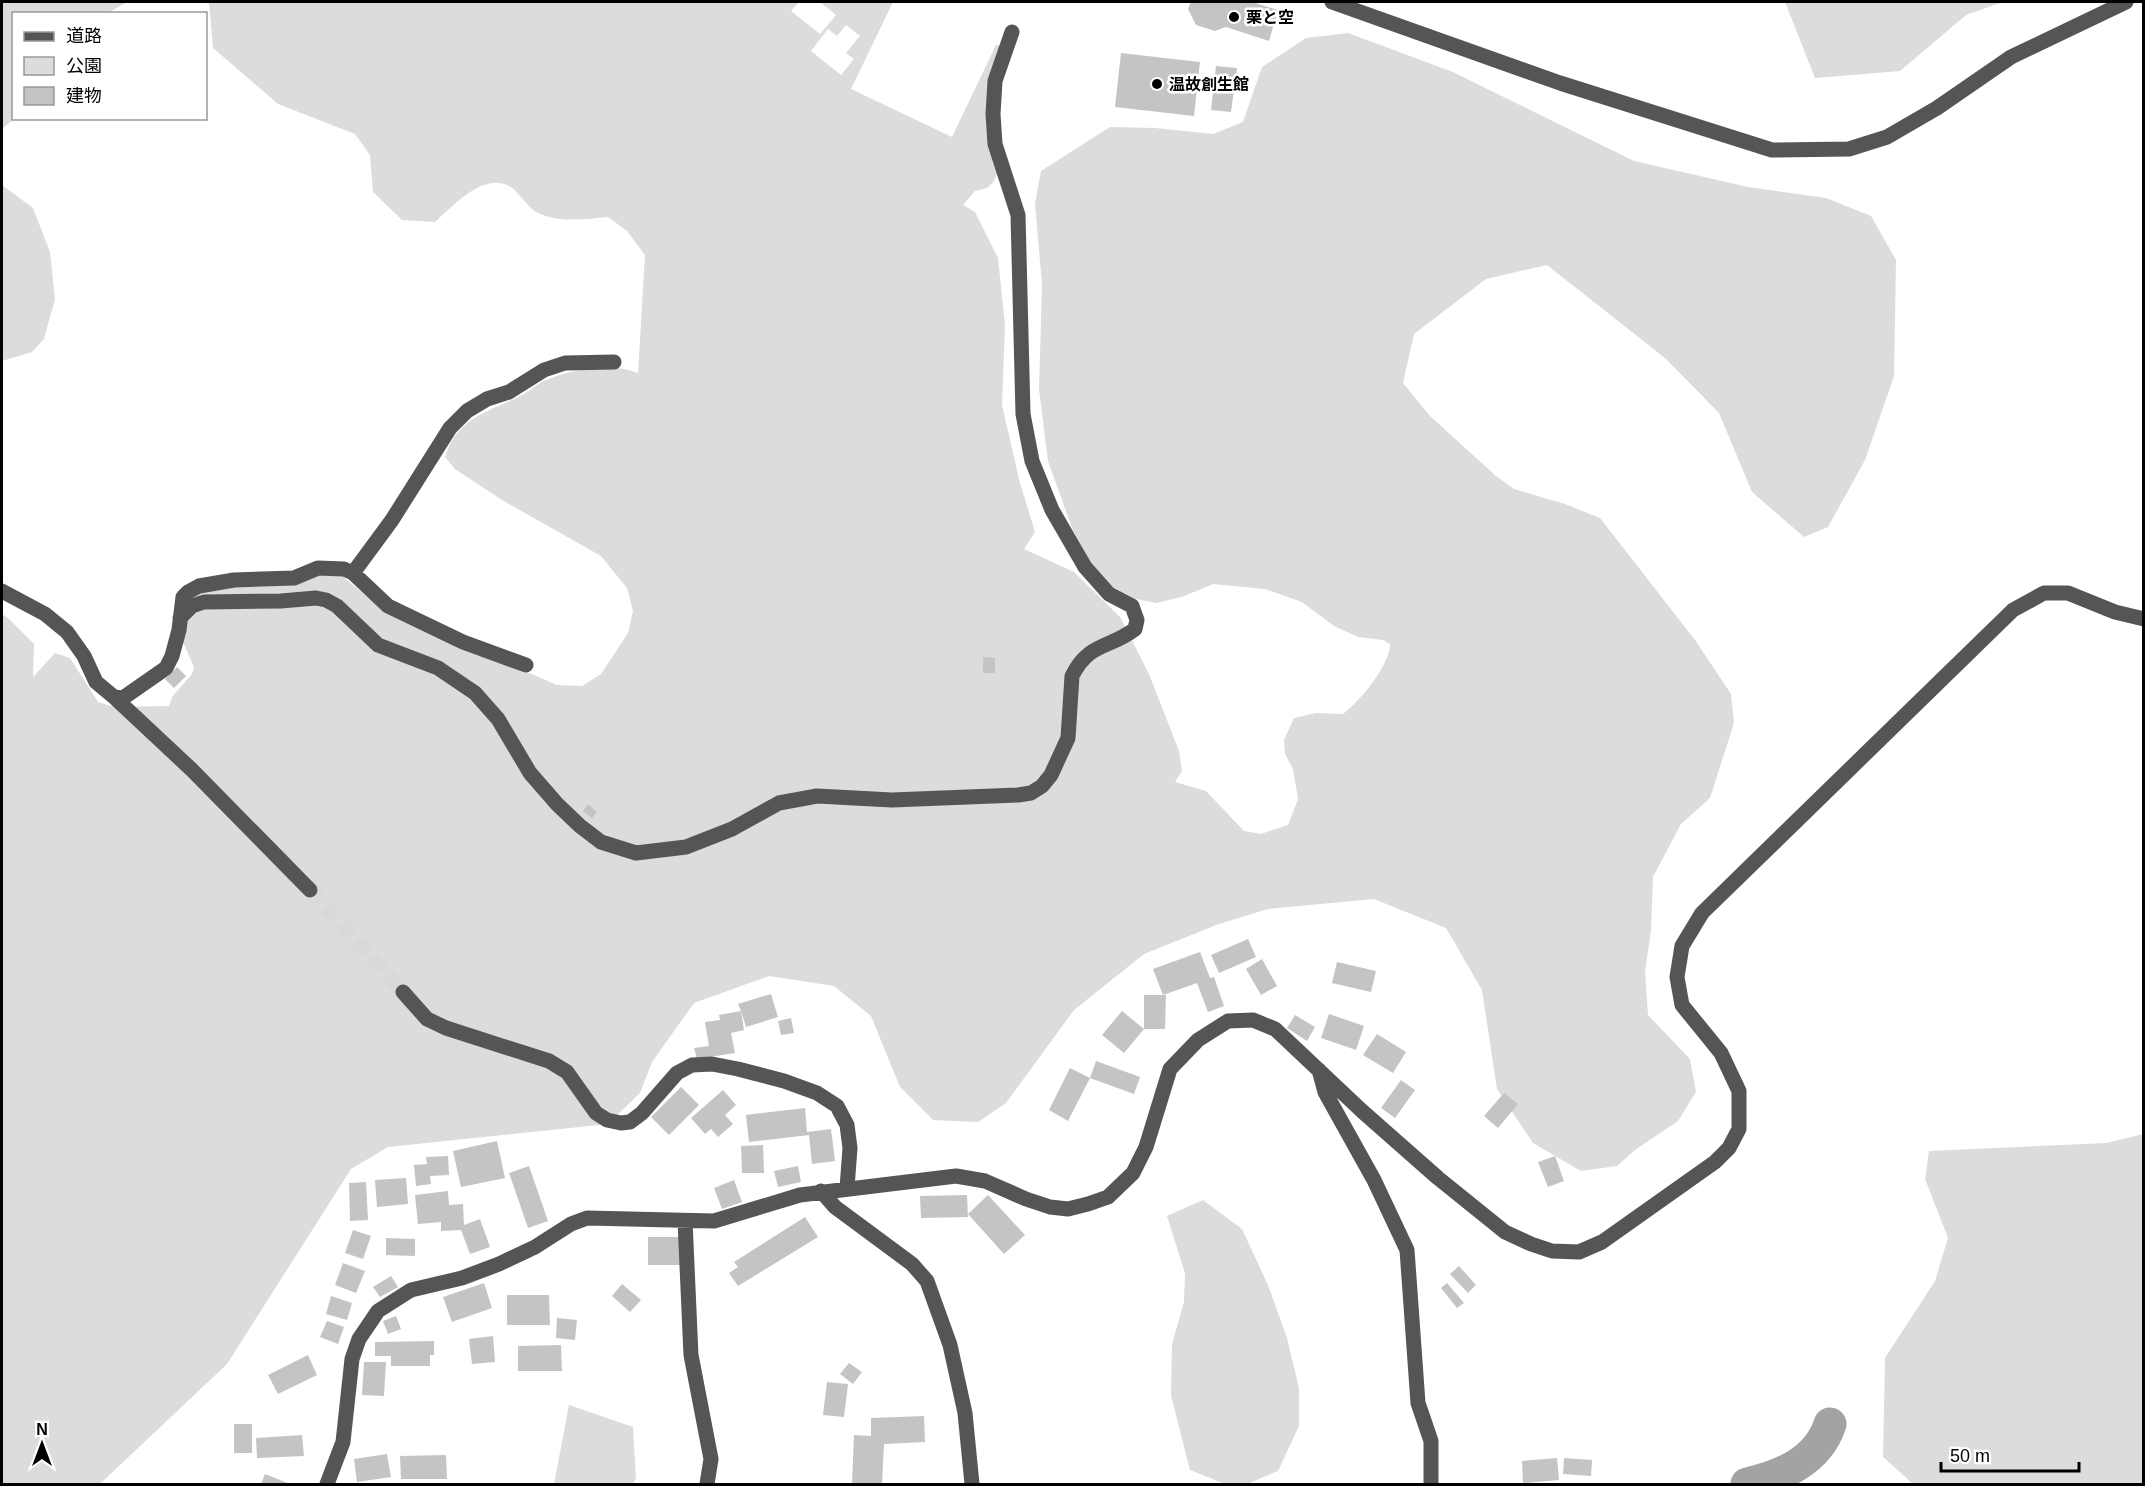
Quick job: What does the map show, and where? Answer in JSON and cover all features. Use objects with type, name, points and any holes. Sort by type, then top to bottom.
[{"type":"street","points":[[1332,2],[1560,83],[1772,150],[1790,151],[1849,149],[1887,137],[1937,108],[2012,57],[2126,2]]},
{"type":"street","points":[[180,618],[192,606],[204,602],[316,598],[326,600],[337,606],[378,645],[438,668],[475,693],[498,719],[530,773],[557,804],[601,842],[636,853],[686,847],[732,829],[779,803],[817,796],[892,800],[974,797],[1025,794],[1042,786],[1060,758],[1068,738],[1072,676],[1077,667],[1084,657],[1126,636],[1135,629],[1137,620],[1132,606],[1109,594],[1085,567],[1052,510],[1032,461],[1023,414],[1018,215],[995,144],[993,114],[995,81],[1011,32]]},
{"type":"street","points":[[353,573],[392,520],[450,429],[467,411],[487,399],[509,392],[544,370],[565,363],[614,362]]},
{"type":"street","points":[[114,698],[123,698],[166,668],[172,656],[183,597],[188,592],[199,586],[234,580],[294,578],[318,568],[344,569],[353,573],[388,606],[463,642],[526,665]]},
{"type":"street","points":[[2,591],[45,614],[67,632],[84,656],[96,681],[192,770],[310,890]]},
{"type":"street","points":[[327,1485],[343,1442],[352,1359],[359,1339],[378,1311],[411,1290],[462,1278],[499,1264],[571,1224],[587,1218],[714,1221],[800,1195],[821,1191],[956,1176],[985,1181],[1050,1207],[1068,1209],[1088,1204],[1108,1197],[1133,1173],[1146,1147],[1170,1069],[1197,1040],[1228,1021],[1253,1020],[1275,1029],[1362,1111],[1438,1178],[1505,1232],[1552,1251],[1579,1252],[1602,1242],[1715,1162],[1729,1149],[1739,1130],[1739,1091],[1720,1053],[1682,1005],[1677,977],[1682,946],[1702,913],[2013,610],[2044,593],[2068,593],[2115,612],[2144,619]]},
{"type":"street","points":[[403,992],[427,1019],[446,1028],[549,1062],[567,1072],[596,1113],[607,1120],[630,1122],[642,1113],[677,1073],[692,1065],[712,1064],[738,1069],[784,1081],[817,1093],[837,1106],[847,1125],[850,1148],[847,1188]]},
{"type":"street","points":[[1319,1070],[1325,1092],[1374,1180],[1407,1250],[1418,1403],[1431,1442],[1431,1485]]},
{"type":"street","points":[[821,1191],[835,1207],[912,1264],[927,1281],[950,1345],[965,1413],[972,1485]]},
{"type":"street","points":[[685,1221],[691,1355],[711,1459],[707,1485]]},
{"type":"green space","points":[[2,2],[127,2],[110,12],[12,12],[13,120],[2,129]]},
{"type":"green space","points":[[209,2],[799,2],[791,11],[820,34],[836,15],[820,2],[893,2],[851,89],[952,137],[996,45],[1002,46],[998,172],[994,181],[987,188],[975,191],[963,205],[975,212],[998,258],[1005,325],[1002,405],[1020,483],[1035,532],[1024,549],[1074,572],[1120,617],[1149,674],[1179,751],[1182,771],[1175,782],[1206,791],[1244,831],[1261,834],[1288,825],[1298,799],[1293,769],[1285,754],[1284,740],[1294,718],[1316,713],[1343,714],[1358,701],[1380,672],[1389,653],[1390,644],[1383,640],[1358,637],[1334,626],[1302,602],[1265,589],[1213,584],[1182,597],[1156,603],[1136,599],[1113,587],[1090,561],[1072,528],[1048,461],[1039,389],[1042,284],[1035,204],[1041,171],[1110,127],[1155,128],[1213,134],[1243,122],[1262,67],[1306,38],[1348,33],[1453,72],[1634,161],[1748,187],[1826,198],[1871,216],[1896,260],[1894,376],[1865,460],[1828,527],[1804,537],[1752,492],[1719,413],[1665,358],[1547,265],[1486,279],[1414,334],[1403,383],[1430,416],[1496,476],[1514,489],[1565,504],[1600,518],[1695,640],[1731,694],[1734,723],[1710,798],[1681,824],[1653,877],[1651,931],[1645,971],[1648,1015],[1690,1059],[1696,1092],[1678,1121],[1635,1150],[1617,1166],[1581,1171],[1533,1143],[1497,1089],[1482,990],[1446,928],[1374,899],[1268,909],[1219,924],[1144,954],[1074,1010],[1006,1103],[978,1122],[933,1120],[900,1087],[871,1016],[834,986],[769,976],[694,1003],[652,1062],[640,1093],[608,1124],[388,1147],[351,1169],[227,1364],[100,1484],[2,1484],[2,614],[34,644],[33,677],[55,653],[70,658],[98,702],[114,707],[169,706],[172,697],[192,674],[194,667],[183,642],[192,597],[205,591],[327,573],[341,575],[382,609],[557,685],[582,686],[601,674],[628,633],[633,611],[627,588],[601,556],[502,500],[455,469],[445,457],[456,434],[473,419],[520,396],[544,381],[566,373],[591,368],[615,368],[638,373],[645,255],[627,231],[608,217],[573,219],[546,216],[530,207],[511,187],[497,183],[477,188],[458,201],[435,222],[402,220],[373,192],[370,155],[355,134],[278,104],[213,48]],"holes":[[[846,25],[860,36],[846,53],[854,59],[841,75],[811,51],[828,29],[837,36]]]},
{"type":"green space","points":[[1785,2],[2003,2],[1966,15],[1900,71],[1815,78]]},
{"type":"green space","points":[[2,185],[33,208],[50,252],[55,299],[44,339],[32,352],[2,361]]},
{"type":"green space","points":[[2143,1134],[2143,1484],[1913,1484],[1883,1457],[1885,1358],[1935,1281],[1948,1238],[1925,1179],[1929,1151],[2106,1143]]},
{"type":"green space","points":[[1203,1200],[1242,1229],[1268,1285],[1287,1338],[1299,1388],[1299,1426],[1278,1471],[1247,1484],[1225,1484],[1190,1470],[1171,1395],[1172,1344],[1184,1302],[1185,1273],[1167,1216]]},
{"type":"green space","points":[[569,1405],[633,1427],[636,1479],[632,1484],[554,1484]]},
{"type":"building","name":"栗と空","points":[[1191,2],[1252,2],[1278,10],[1269,41],[1226,27],[1215,31],[1196,25],[1188,9]]},
{"type":"building","name":"温故創生館","points":[[1121,53],[1200,62],[1194,116],[1115,107]]},
{"type":"building","points":[[1216,66],[1237,68],[1231,112],[1211,110]]},
{"type":"building","points":[[983,657],[995,658],[995,673],[983,673]]},
{"type":"building","points":[[177,667],[186,676],[174,688],[165,679]]},
{"type":"building","points":[[588,804],[597,812],[592,818],[583,811]]},
{"type":"building","points":[[1248,939],[1256,957],[1219,973],[1211,955]]},
{"type":"building","points":[[1200,952],[1210,978],[1214,977],[1224,1006],[1208,1012],[1197,983],[1163,995],[1153,969]]},
{"type":"building","points":[[1262,959],[1277,986],[1261,995],[1246,969]]},
{"type":"building","points":[[1337,962],[1376,971],[1371,992],[1332,983]]},
{"type":"building","points":[[771,994],[778,1017],[746,1027],[738,1004]]},
{"type":"building","points":[[1144,995],[1166,995],[1165,1029],[1144,1029]]},
{"type":"building","points":[[741,1011],[744,1030],[731,1033],[735,1053],[697,1059],[694,1048],[709,1046],[705,1022],[720,1020],[719,1015]]},
{"type":"building","points":[[1122,1011],[1144,1029],[1124,1053],[1102,1035]]},
{"type":"building","points":[[1329,1014],[1364,1026],[1356,1050],[1321,1038]]},
{"type":"building","points":[[1295,1015],[1315,1027],[1307,1041],[1287,1028]]},
{"type":"building","points":[[791,1018],[794,1033],[781,1035],[778,1021]]},
{"type":"building","points":[[1377,1034],[1406,1052],[1393,1073],[1363,1055]]},
{"type":"building","points":[[1096,1061],[1140,1077],[1134,1094],[1090,1078]]},
{"type":"building","points":[[1070,1068],[1090,1078],[1068,1121],[1049,1110]]},
{"type":"building","points":[[1401,1080],[1415,1090],[1395,1118],[1381,1108]]},
{"type":"building","points":[[681,1087],[699,1105],[669,1135],[651,1117]]},
{"type":"building","points":[[723,1090],[736,1105],[725,1115],[733,1124],[718,1137],[711,1129],[705,1134],[691,1118]]},
{"type":"building","points":[[1504,1093],[1518,1104],[1498,1128],[1484,1116]]},
{"type":"building","points":[[805,1108],[807,1132],[831,1129],[835,1161],[812,1164],[809,1135],[749,1142],[746,1115]]},
{"type":"building","points":[[497,1141],[505,1178],[461,1187],[453,1151]]},
{"type":"building","points":[[763,1145],[764,1173],[742,1173],[741,1146]]},
{"type":"building","points":[[448,1156],[449,1175],[430,1176],[431,1184],[416,1186],[414,1165],[427,1164],[426,1157]]},
{"type":"building","points":[[1555,1156],[1564,1181],[1548,1187],[1538,1162]]},
{"type":"building","points":[[529,1166],[548,1221],[528,1228],[509,1173]]},
{"type":"building","points":[[798,1166],[801,1182],[778,1187],[774,1171]]},
{"type":"building","points":[[406,1178],[408,1204],[377,1207],[375,1180]]},
{"type":"building","points":[[734,1180],[742,1202],[722,1209],[714,1188]]},
{"type":"building","points":[[366,1182],[368,1220],[350,1221],[349,1183]]},
{"type":"building","points":[[448,1191],[449,1205],[463,1204],[464,1225],[480,1219],[490,1247],[470,1254],[461,1230],[441,1231],[441,1222],[418,1224],[415,1195]]},
{"type":"building","points":[[967,1195],[968,1217],[921,1218],[920,1196]]},
{"type":"building","points":[[988,1195],[1025,1235],[1004,1254],[968,1214]]},
{"type":"building","points":[[805,1217],[818,1237],[738,1286],[729,1273],[738,1267],[734,1262]]},
{"type":"building","points":[[353,1230],[371,1236],[363,1259],[345,1253]]},
{"type":"building","points":[[648,1237],[680,1237],[680,1265],[648,1265]]},
{"type":"building","points":[[386,1238],[415,1239],[415,1256],[386,1255]]},
{"type":"building","points":[[343,1263],[365,1271],[356,1293],[335,1285]]},
{"type":"building","points":[[1459,1266],[1476,1285],[1468,1293],[1450,1274]]},
{"type":"building","points":[[391,1276],[398,1287],[380,1297],[373,1287]]},
{"type":"building","points":[[484,1283],[492,1308],[452,1322],[443,1297]]},
{"type":"building","points":[[1447,1283],[1464,1303],[1457,1308],[1441,1288]]},
{"type":"building","points":[[622,1284],[641,1300],[630,1312],[612,1296]]},
{"type":"building","points":[[507,1295],[549,1295],[550,1325],[507,1325]]},
{"type":"building","points":[[331,1296],[352,1303],[347,1320],[326,1314]]},
{"type":"building","points":[[396,1316],[401,1329],[388,1334],[383,1321]]},
{"type":"building","points":[[557,1318],[577,1320],[575,1340],[556,1338]]},
{"type":"building","points":[[327,1321],[344,1327],[338,1344],[320,1337]]},
{"type":"building","points":[[493,1336],[495,1362],[472,1364],[469,1339]]},
{"type":"building","points":[[434,1341],[434,1355],[430,1355],[430,1366],[391,1366],[391,1356],[375,1356],[375,1342]]},
{"type":"building","points":[[561,1345],[562,1371],[518,1371],[518,1346]]},
{"type":"building","points":[[308,1355],[317,1375],[278,1394],[268,1375]]},
{"type":"building","points":[[364,1362],[386,1362],[384,1396],[362,1395]]},
{"type":"building","points":[[849,1363],[862,1372],[853,1384],[840,1374]]},
{"type":"building","points":[[827,1382],[848,1384],[844,1417],[823,1415]]},
{"type":"building","points":[[924,1416],[925,1442],[884,1444],[882,1484],[852,1484],[854,1435],[871,1436],[871,1418]]},
{"type":"building","points":[[234,1424],[252,1424],[252,1453],[234,1453]]},
{"type":"building","points":[[302,1435],[304,1456],[257,1458],[256,1438]]},
{"type":"building","points":[[387,1454],[391,1477],[357,1482],[354,1459]]},
{"type":"building","points":[[446,1455],[447,1479],[401,1479],[400,1456]]},
{"type":"building","points":[[1557,1458],[1559,1480],[1523,1483],[1522,1461]]},
{"type":"building","points":[[1564,1458],[1592,1460],[1591,1476],[1563,1474]]},
{"type":"building","points":[[265,1474],[290,1484],[261,1484]]},
{"type":"waterway","points":[[1747,1484],[1797,1465],[1817,1448],[1830,1424]]},
{"type":"tunnel","points":[[310,890],[403,992]]},
{"type":"place","name":"栗と空","points":[[1234,17]]},
{"type":"place","name":"温故創生館","points":[[1157,84]]}]
